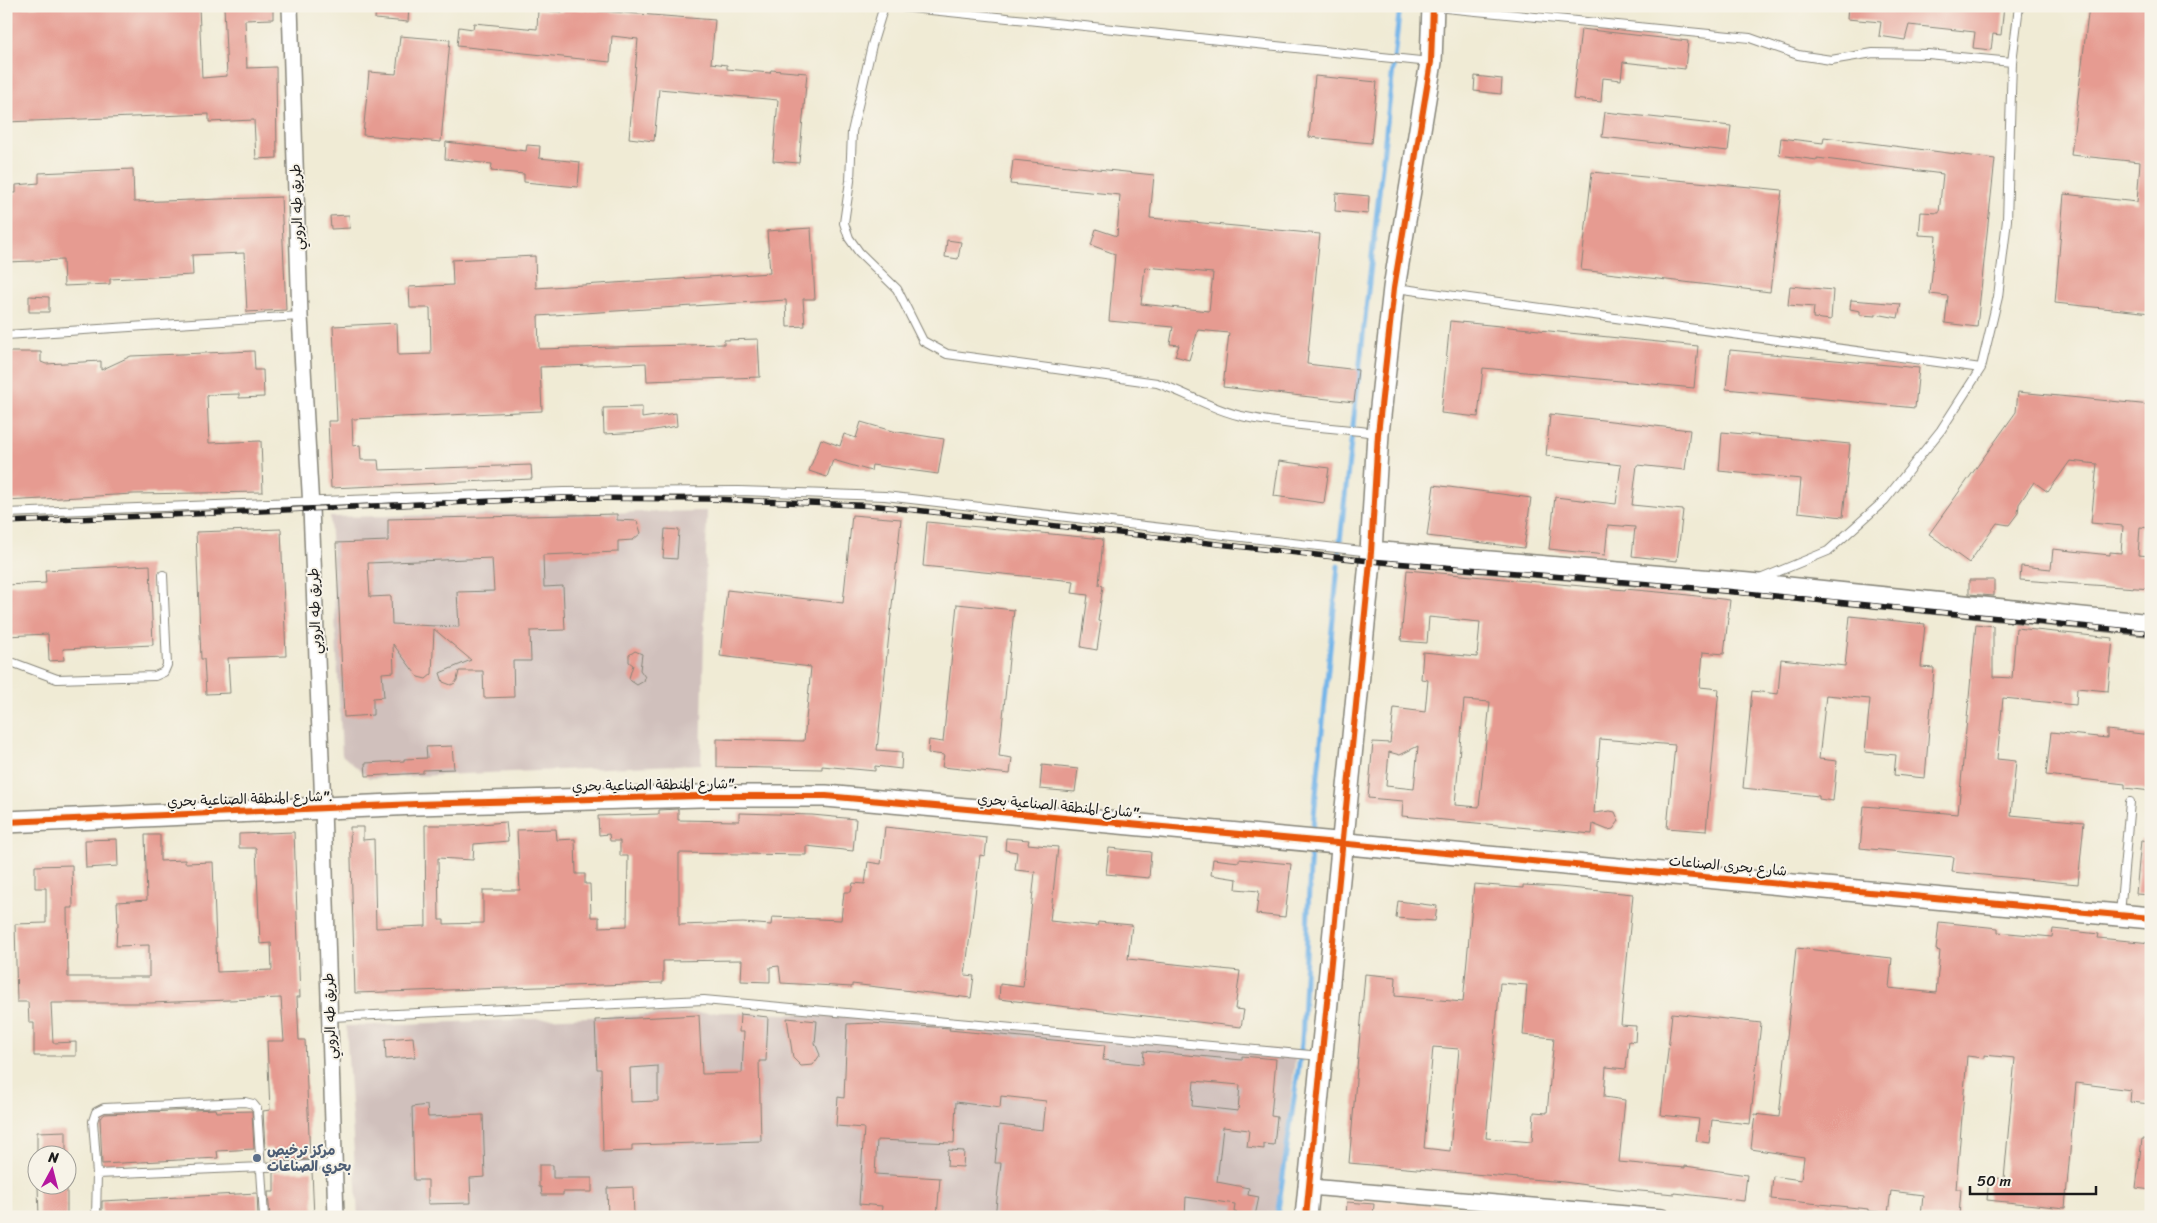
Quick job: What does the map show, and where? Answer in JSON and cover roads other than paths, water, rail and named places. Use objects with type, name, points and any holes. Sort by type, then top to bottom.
[{"type":"street","name":"طريق طه الروبي","points":[[290,6],[300,316],[323,808],[336,1217]]},
{"type":"street","points":[[1306,1217],[1310,1186],[1314,1055],[1342,845],[1370,552],[1369,432],[1431,62],[1433,7]]},
{"type":"street","points":[[1370,552],[1749,584],[2151,625]]},
{"type":"street","name":"شارع المنطقة الصناعية بحري\".","points":[[6,822],[323,808],[652,797],[826,796],[1311,842]]},
{"type":"street","name":"شارع بحرى الصناعات","points":[[1311,842],[2151,918]]},
{"type":"street","points":[[1310,1186],[1662,1217]]},
{"type":"lane","points":[[884,6],[872,45],[852,132],[850,181],[844,222],[849,238],[859,252],[897,289],[923,340],[947,354],[1157,383],[1176,389],[1218,409],[1245,417],[1369,432]]},
{"type":"lane","points":[[892,6],[1431,62]]},
{"type":"lane","points":[[1749,584],[1828,551],[1885,500],[1941,430],[1981,368],[1998,297],[2007,220],[2012,62],[2019,6]]},
{"type":"lane","points":[[1433,7],[1750,38],[1798,55],[1830,60],[1873,53],[2012,62]]},
{"type":"lane","points":[[1394,288],[1981,368]]},
{"type":"lane","points":[[6,335],[300,316]]},
{"type":"lane","points":[[6,513],[310,501],[678,490],[884,496],[1370,552]]},
{"type":"lane","points":[[6,663],[14,663],[57,679],[155,676],[164,672],[167,666],[163,575]]},
{"type":"lane","points":[[2120,915],[2130,802]]},
{"type":"lane","points":[[330,1017],[704,1000],[1314,1055]]},
{"type":"lane","points":[[96,1217],[97,1174],[93,1121],[96,1112],[104,1108],[245,1102],[253,1104],[257,1110],[264,1217]]},
{"type":"lane","points":[[97,1174],[334,1164]]},
{"type":"waterway","points":[[1339,550],[1400,6]]},
{"type":"waterway","points":[[1312,836],[1338,566]]},
{"type":"waterway","points":[[1277,1217],[1302,1043],[1311,844]]},
{"type":"railway","points":[[6,522],[562,498],[712,499],[879,506],[1370,561],[1674,586],[2151,633]]},
{"type":"place","name":"مركز ترخيص بحري الصناعات","points":[[257,1158]]}]
